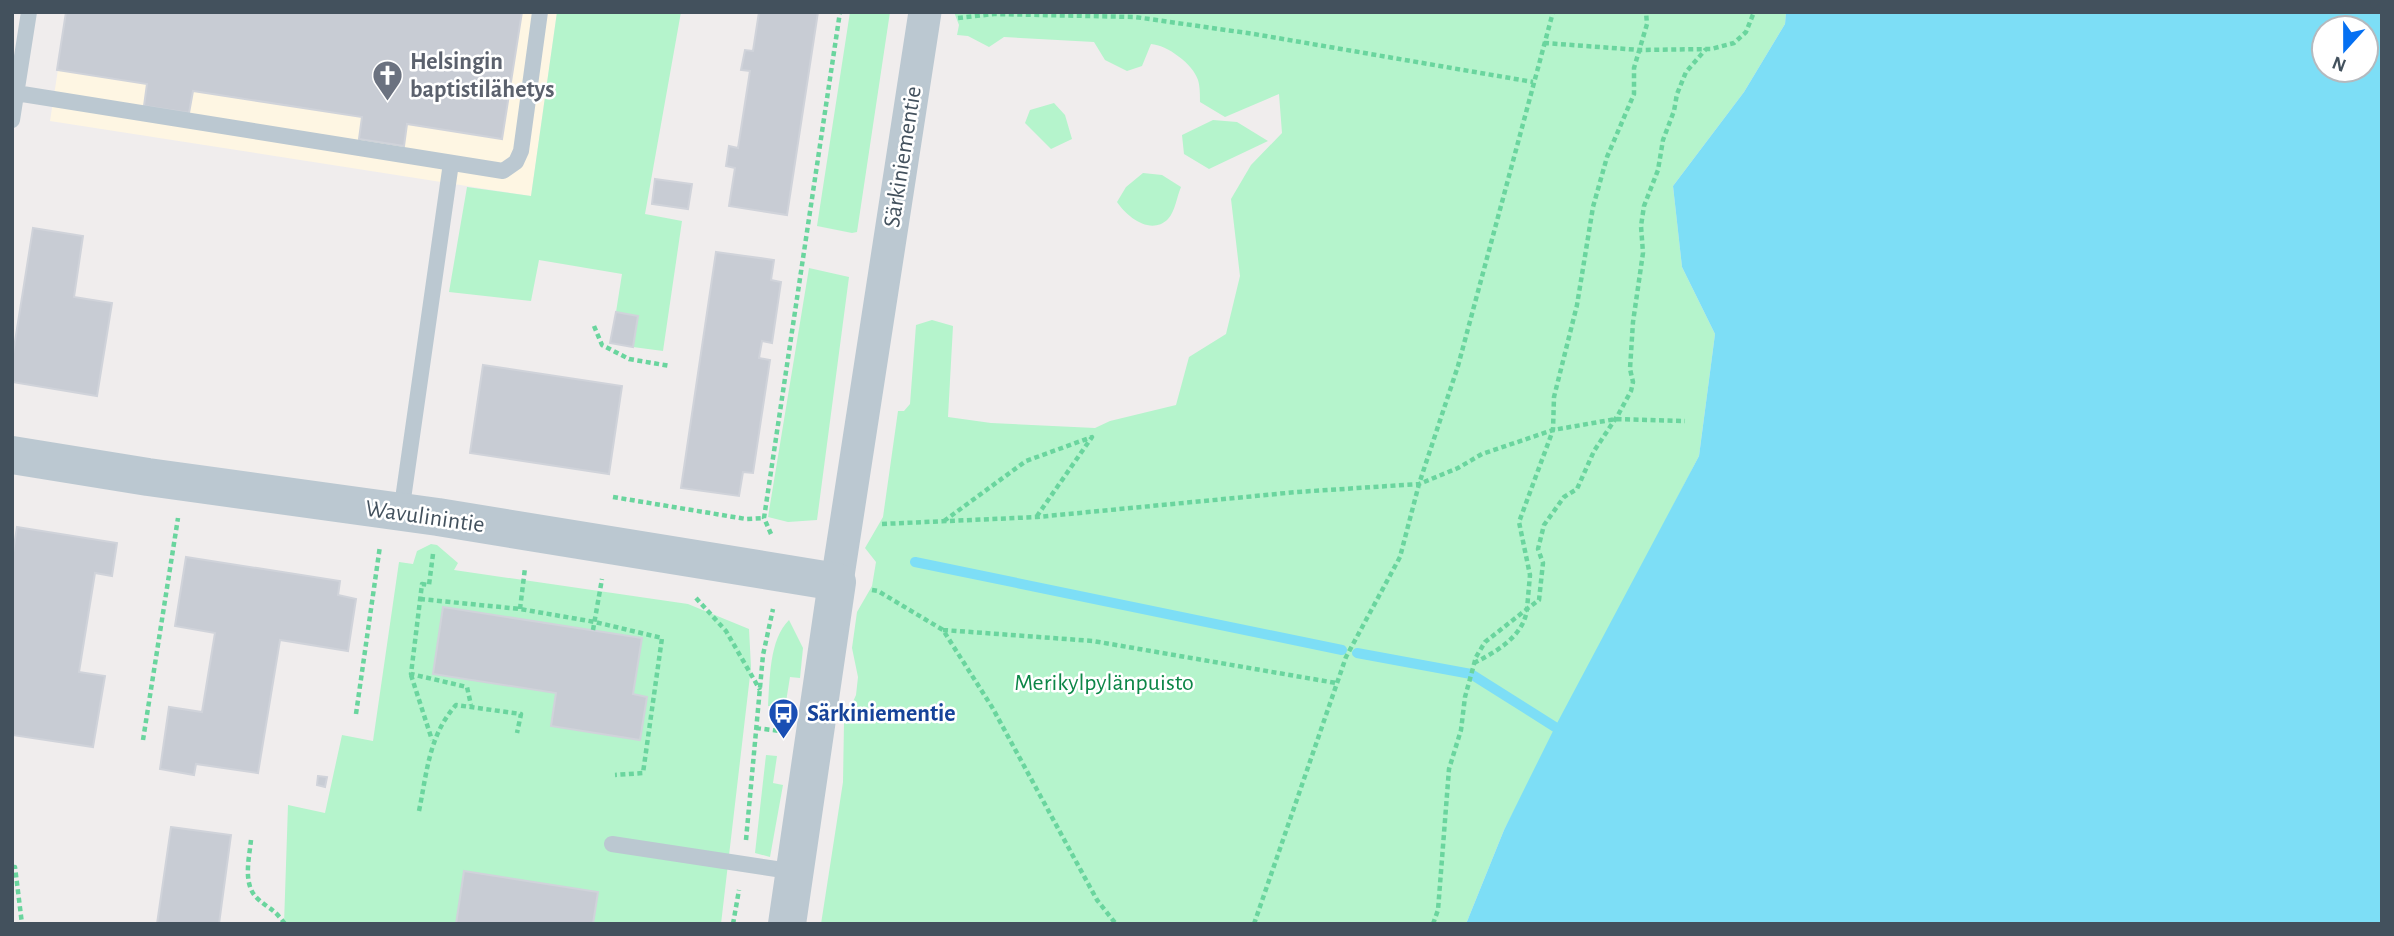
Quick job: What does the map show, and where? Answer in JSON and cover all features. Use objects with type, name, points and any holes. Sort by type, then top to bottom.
[{"type":"street","name":"Särkiniementie","points":[[787,924],[924,17]]},
{"type":"street","name":"Wavulinintie","points":[[12,455],[184,483],[391,527],[837,582]]},
{"type":"lane","points":[[29,12],[14,108],[503,171],[516,162],[521,151],[540,12]]},
{"type":"lane","points":[[391,527],[451,163]]},
{"type":"lane","points":[[612,844],[796,872]]},
{"type":"path","points":[[774,541],[764,518],[839,12]]},
{"type":"path","points":[[1254,924],[1346,657],[1399,557],[1419,484],[1458,366],[1553,12]]},
{"type":"path","points":[[1474,664],[1514,637],[1526,619],[1530,575],[1519,522],[1553,430],[1554,397],[1577,305],[1593,207],[1608,156],[1634,94],[1634,68],[1647,24],[1646,12]]},
{"type":"path","points":[[1544,43],[1640,50],[1706,49],[1734,43],[1746,32],[1754,12]]},
{"type":"path","points":[[924,17],[994,14],[1135,17],[1254,34],[1533,82]]},
{"type":"path","points":[[1433,924],[1438,910],[1449,769],[1461,730],[1465,697],[1474,664],[1485,642],[1539,600],[1543,563],[1538,550],[1544,525],[1564,496],[1577,489],[1594,451],[1631,391],[1633,382],[1630,369],[1643,253],[1641,226],[1644,206],[1658,170],[1662,140],[1674,111],[1676,94],[1686,72],[1706,49]]},
{"type":"path","points":[[594,326],[602,345],[629,359],[670,366]]},
{"type":"path","points":[[846,524],[1037,517],[1297,492],[1419,484],[1482,454],[1553,430],[1616,419],[1685,421]]},
{"type":"path","points":[[942,522],[1026,461],[1092,437],[1037,517]]},
{"type":"path","points":[[143,740],[184,483]]},
{"type":"path","points":[[613,497],[746,519],[764,518]]},
{"type":"path","points":[[356,714],[391,527]]},
{"type":"path","points":[[433,550],[429,584],[422,584],[411,674],[433,741]]},
{"type":"path","points":[[520,609],[526,564]]},
{"type":"path","points":[[593,630],[603,576]]},
{"type":"path","points":[[837,582],[878,591],[943,630],[992,707],[1097,900],[1116,924]]},
{"type":"path","points":[[688,589],[726,631],[760,690]]},
{"type":"path","points":[[420,599],[520,609],[595,622],[662,638],[643,773],[615,775]]},
{"type":"path","points":[[733,924],[744,864],[763,654],[774,607]]},
{"type":"path","points":[[943,630],[1093,641],[1336,683]]},
{"type":"path","points":[[411,674],[467,687],[471,705]]},
{"type":"path","points":[[419,811],[433,741],[443,720],[456,705],[521,714],[517,733]]},
{"type":"path","points":[[757,728],[781,731]]},
{"type":"path","points":[[251,840],[247,880],[257,899],[275,910],[285,924]]},
{"type":"path","points":[[12,867],[15,867],[22,924]]},
{"type":"shaded area","points":[[67,12],[557,12],[531,196],[50,121]]},
{"type":"green space","points":[[557,12],[681,12],[645,214],[682,221],[663,351],[633,347],[638,316],[616,312],[622,274],[539,260],[531,301],[449,292],[467,187],[531,196]]},
{"type":"green space","points":[[850,12],[890,12],[857,232],[852,233],[817,226]]},
{"type":"green space","name":"Merikylpylänpuisto","points":[[954,12],[1786,12],[1785,24],[1744,92],[1673,186],[1682,267],[1715,334],[1699,456],[1504,830],[1466,924],[821,924],[843,782],[844,722],[856,695],[858,677],[852,648],[857,612],[872,586],[876,562],[865,548],[883,517],[898,411],[904,411],[910,404],[916,325],[932,320],[953,326],[948,417],[991,423],[1095,428],[1110,421],[1176,405],[1189,357],[1226,334],[1240,276],[1231,199],[1251,165],[1282,133],[1279,94],[1225,117],[1200,102],[1199,82],[1191,68],[1172,52],[1157,45],[1151,44],[1142,66],[1127,71],[1105,60],[1094,42],[1004,37],[989,47],[968,36],[957,35],[959,25]]},
{"type":"green space","points":[[1054,103],[1065,115],[1072,139],[1051,149],[1025,123],[1030,110]]},
{"type":"green space","points":[[1213,120],[1237,122],[1268,141],[1209,169],[1184,154],[1182,135]]},
{"type":"green space","points":[[1143,173],[1162,175],[1181,187],[1168,219],[1154,226],[1133,218],[1117,202],[1126,187]]},
{"type":"green space","points":[[809,268],[849,277],[817,520],[788,522],[768,517]]},
{"type":"green space","points":[[431,544],[437,545],[458,563],[454,570],[688,604],[749,629],[751,667],[721,924],[284,924],[288,805],[325,813],[342,735],[373,741],[399,562],[413,564],[417,551]]},
{"type":"green space","points":[[789,620],[803,648],[800,678],[790,677],[785,708],[768,706],[774,649],[782,628]]},
{"type":"green space","points":[[766,755],[777,756],[773,783],[783,785],[770,857],[755,853]]},
{"type":"water","points":[[1786,12],[2382,12],[2382,924],[1466,924],[1504,830],[1555,727],[1699,456],[1715,334],[1682,267],[1673,186],[1744,92],[1785,24]]},
{"type":"building","points":[[66,12],[522,12],[502,139],[407,124],[404,146],[359,139],[362,117],[193,91],[189,113],[144,106],[147,84],[57,70]]},
{"type":"building","points":[[759,12],[818,12],[787,215],[729,206],[735,168],[726,166],[729,146],[738,148],[750,71],[741,70],[745,50],[753,51]]},
{"type":"building","points":[[655,179],[692,184],[688,209],[652,204]]},
{"type":"building","points":[[33,228],[83,236],[74,297],[112,303],[97,396],[12,382],[12,360]]},
{"type":"building","points":[[716,252],[774,260],[771,280],[781,282],[772,343],[762,341],[759,358],[770,360],[753,473],[743,472],[739,496],[681,488]]},
{"type":"building","points":[[616,312],[638,316],[633,347],[610,343]]},
{"type":"building","points":[[483,365],[622,386],[609,474],[470,453]]},
{"type":"building","points":[[17,527],[117,543],[112,576],[95,573],[79,672],[105,676],[93,747],[12,735],[12,559]]},
{"type":"building","points":[[186,557],[340,581],[338,595],[356,599],[348,651],[280,640],[258,773],[196,764],[194,775],[160,769],[169,707],[202,712],[215,633],[175,626]]},
{"type":"building","points":[[443,607],[642,638],[633,694],[647,697],[640,740],[551,726],[556,693],[433,674]]},
{"type":"building","points":[[318,776],[327,777],[325,787],[317,785]]},
{"type":"building","points":[[171,827],[231,835],[219,924],[157,924]]},
{"type":"building","points":[[464,871],[598,892],[593,924],[456,924]]},
{"type":"waterway","points":[[915,562],[1342,650]]},
{"type":"waterway","points":[[1357,653],[1471,674],[1555,727]]},
{"type":"place","name":"Helsingin baptistilähetys","points":[[387,103]]},
{"type":"place","name":"Särkiniementie","points":[[784,741]]}]
